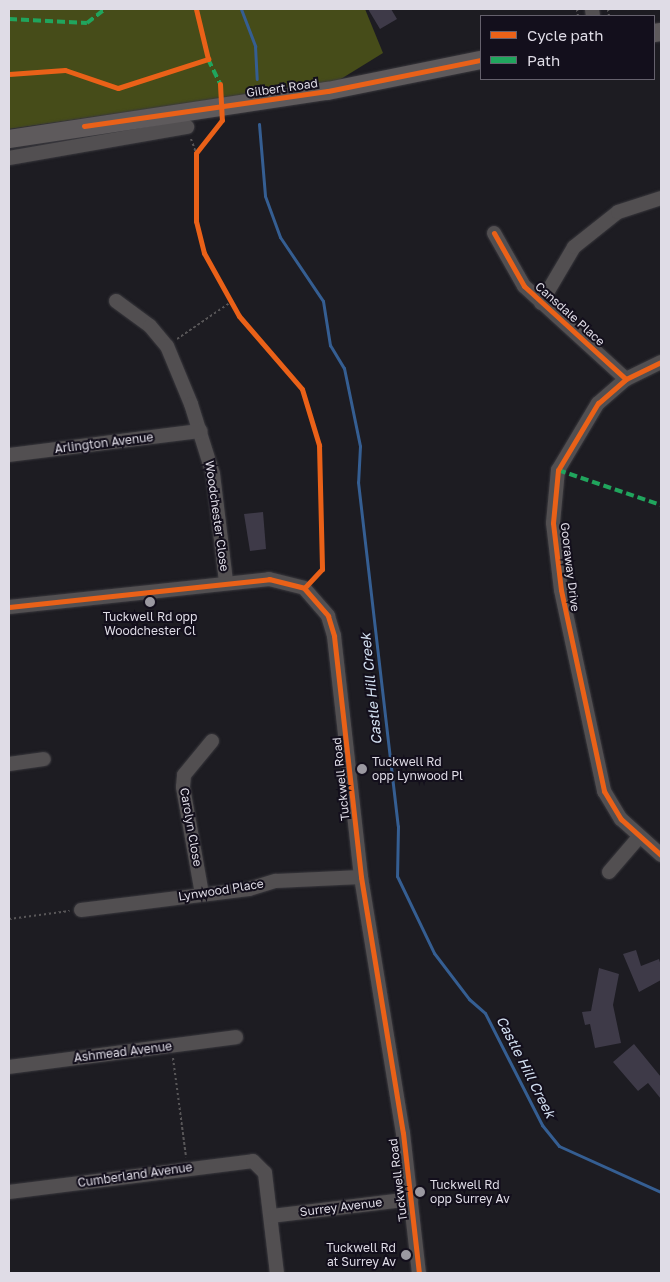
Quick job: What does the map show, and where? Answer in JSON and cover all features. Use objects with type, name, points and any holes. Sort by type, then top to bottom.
[{"type":"main road","name":"Gilbert Road","points":[[9,138],[328,92],[480,60]]},
{"type":"street","points":[[9,158],[187,128]]},
{"type":"street","points":[[541,303],[581,240],[618,212],[661,198]]},
{"type":"street","name":"Cansdale Place","points":[[494,233],[524,286],[626,379]]},
{"type":"street","name":"Woodchester Close","points":[[116,301],[150,326],[167,346],[200,431],[213,474],[226,582]]},
{"type":"street","name":"Gooraway Drive","points":[[661,362],[626,379],[598,403],[561,463],[553,523],[561,590],[604,791],[639,837],[661,855]]},
{"type":"street","name":"Arlington Avenue","points":[[9,455],[200,431]]},
{"type":"street","name":"Tuckwell Road","points":[[9,607],[226,582],[288,582],[304,588],[328,616],[334,636],[361,877],[411,1199],[419,1273]]},
{"type":"street","name":"Carolyn Close","points":[[202,894],[183,787],[184,776],[212,741]]},
{"type":"street","points":[[9,764],[44,759]]},
{"type":"street","points":[[610,872],[639,837]]},
{"type":"street","name":"Lynwood Place","points":[[81,910],[202,894],[276,881],[361,877]]},
{"type":"street","name":"Ashmead Avenue","points":[[9,1067],[236,1037]]},
{"type":"street","name":"Cumberland Avenue","points":[[9,1192],[188,1167],[246,1161],[260,1166],[270,1216]]},
{"type":"street","name":"Surrey Avenue","points":[[270,1216],[411,1199]]},
{"type":"street","points":[[270,1216],[277,1273]]},
{"type":"path","points":[[187,128],[196,153],[196,163]]},
{"type":"path","points":[[196,153],[201,147]]},
{"type":"path","points":[[227,294],[235,309]]},
{"type":"path","points":[[167,346],[231,302]]},
{"type":"path","points":[[9,919],[81,910]]},
{"type":"path","points":[[171,1046],[188,1167]]},
{"type":"green space","points":[[9,9],[365,9],[383,53],[336,82],[9,129]]},
{"type":"building","points":[[368,9],[391,9],[397,19],[380,29]]},
{"type":"building","points":[[263,512],[266,549],[250,551],[244,514]]},
{"type":"building","points":[[636,950],[641,966],[659,959],[661,966],[661,980],[639,992],[623,954]]},
{"type":"building","points":[[599,968],[619,974],[613,1005],[621,1043],[595,1048],[590,1024],[585,1025],[582,1012],[591,1011]]},
{"type":"building","points":[[634,1044],[661,1077],[661,1099],[648,1083],[638,1091],[613,1062]]},
{"type":"waterway","name":"Castle Hill Creek","points":[[241,9],[255,46],[257,79]]},
{"type":"waterway","name":"Castle Hill Creek","points":[[259,124],[265,196],[280,237],[323,301],[330,345],[344,368],[360,446],[358,482],[398,826],[397,876],[434,953],[469,999],[485,1013],[542,1125],[559,1146],[661,1192]]},
{"type":"marked path","points":[[9,19],[87,23],[105,9]]},
{"type":"marked path","points":[[208,59],[220,84]]},
{"type":"marked path","points":[[558,470],[661,505]]},
{"type":"cycle path","points":[[9,74],[65,70],[118,88],[208,59],[196,9]]},
{"type":"cycle path","points":[[84,126],[328,91],[480,60]]},
{"type":"cycle path","points":[[220,84],[222,120],[196,153],[196,221],[204,253],[239,316],[302,389],[319,445],[322,569],[304,588]]},
{"type":"cycle path","points":[[494,233],[524,286],[626,379]]},
{"type":"cycle path","points":[[661,362],[626,379],[598,403],[558,470],[553,523],[561,590],[604,791],[621,819],[661,855]]},
{"type":"cycle path","points":[[9,607],[269,579],[304,588],[328,616],[334,636],[361,877],[403,1133],[419,1273]]},
{"type":"place","name":"Tuckwell Rd opp Woodchester Cl","points":[[150,602]]},
{"type":"place","name":"Tuckwell Rd opp Lynwood Pl","points":[[362,769]]},
{"type":"place","name":"Tuckwell Rd opp Surrey Av","points":[[420,1192]]},
{"type":"place","name":"Tuckwell Rd at Surrey Av","points":[[406,1255]]}]
